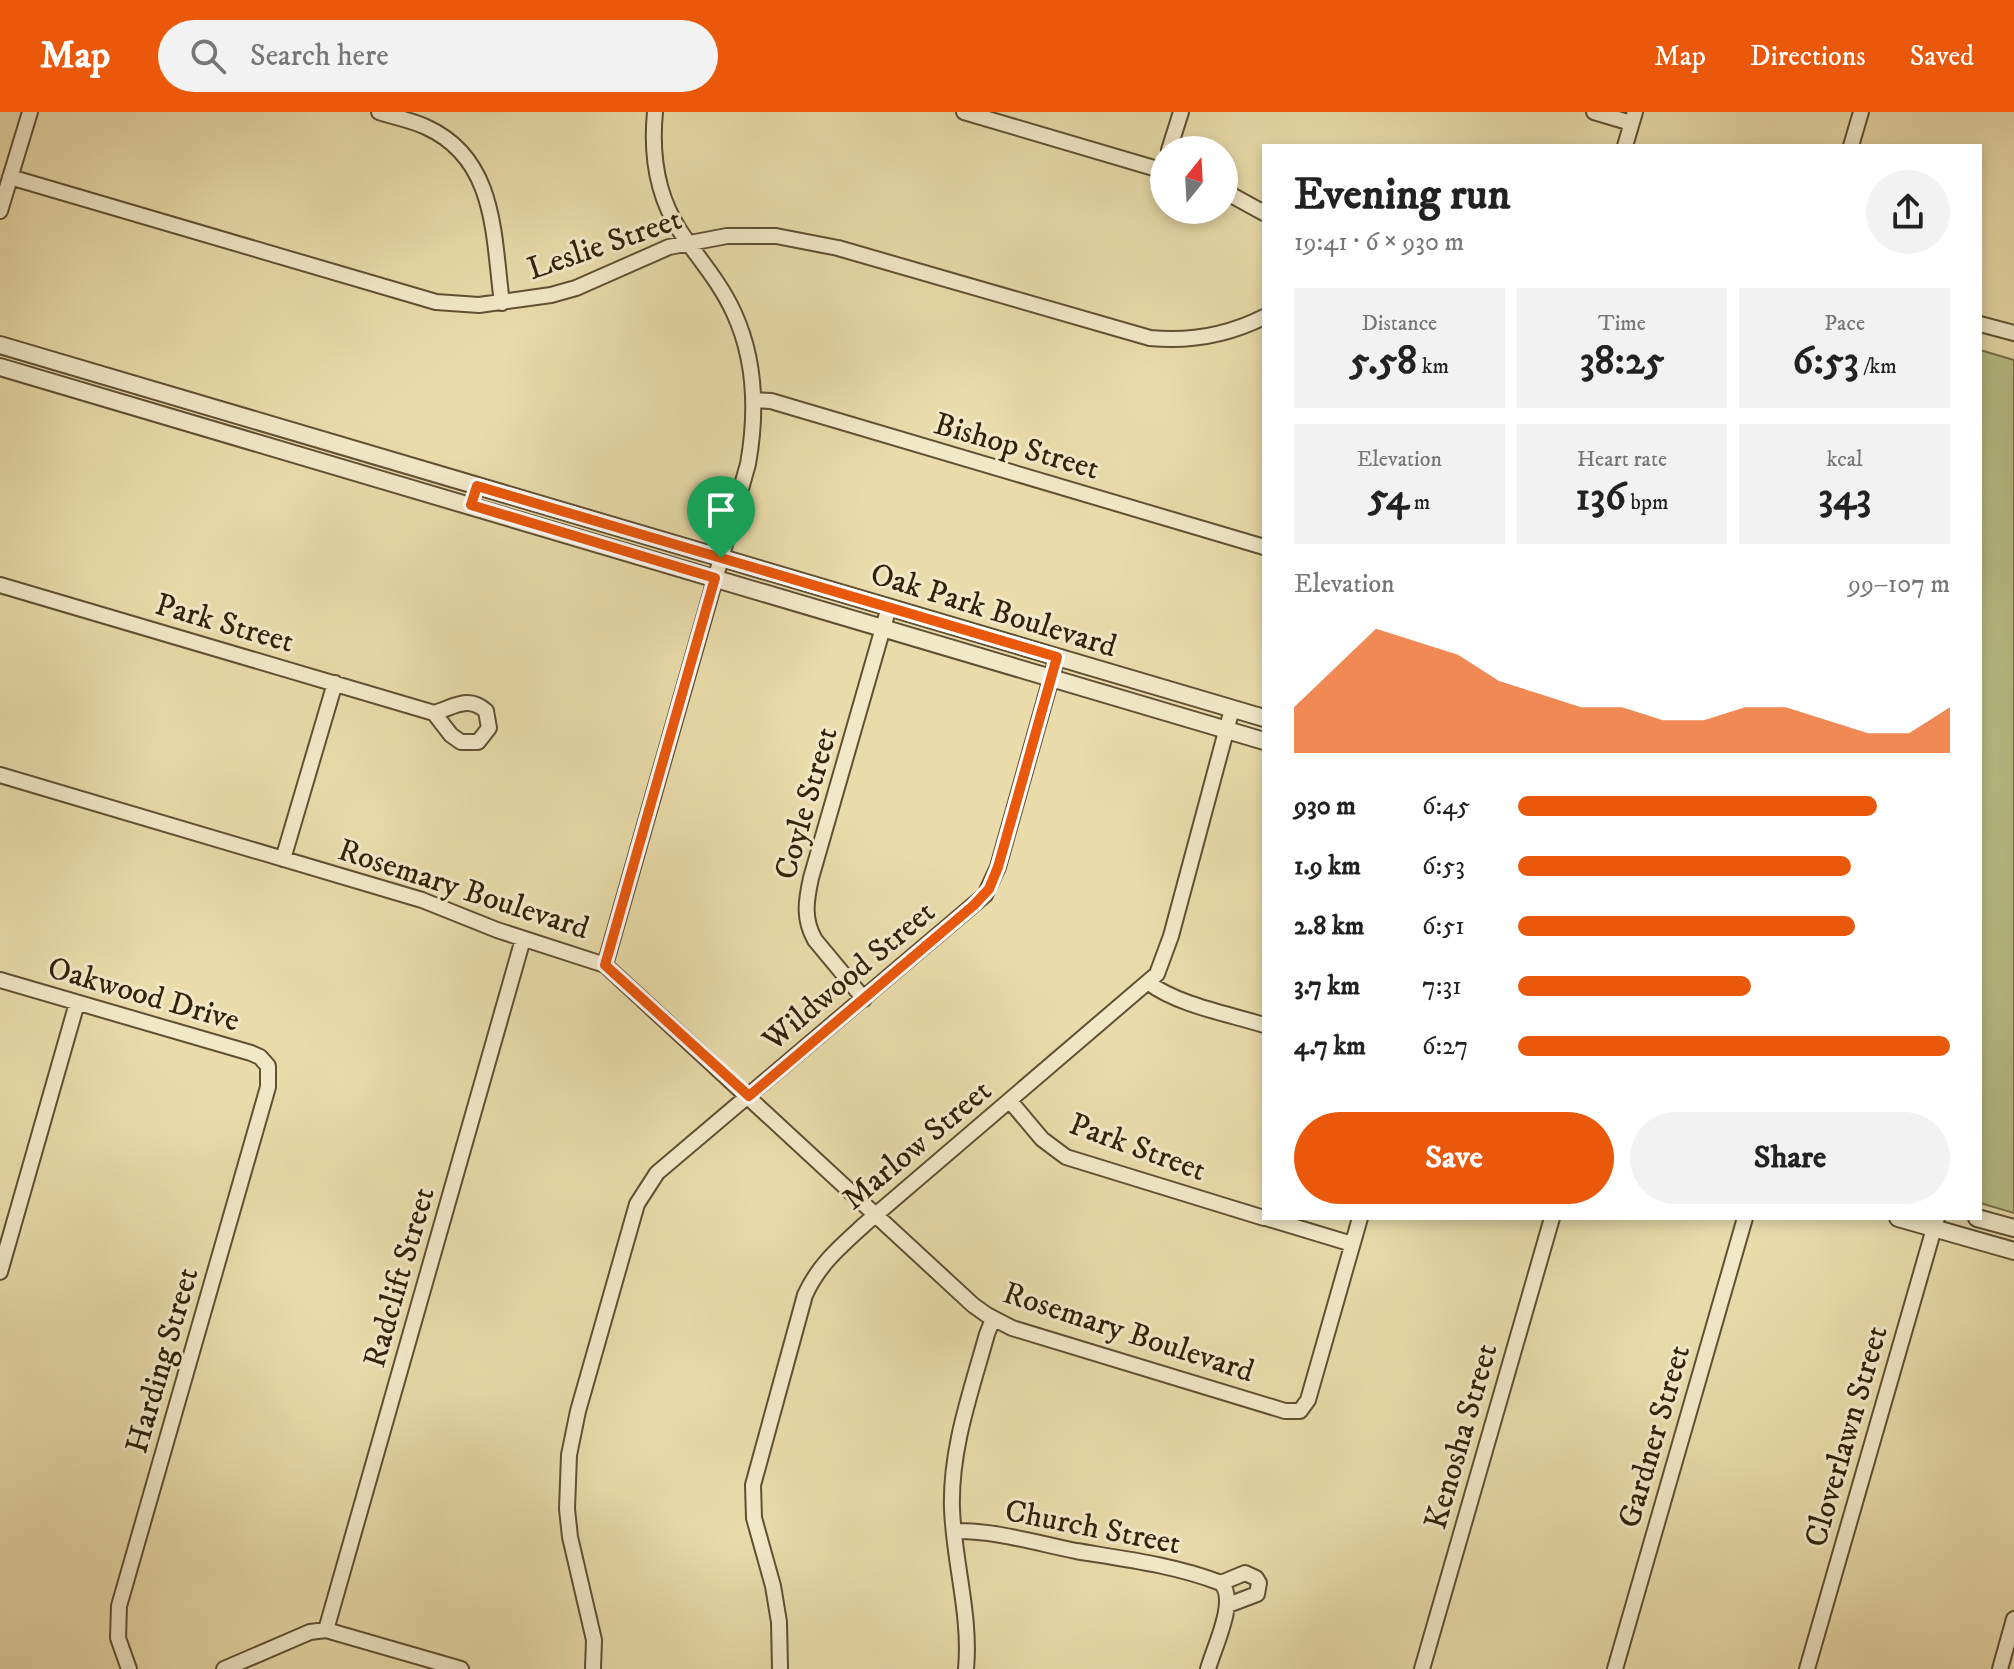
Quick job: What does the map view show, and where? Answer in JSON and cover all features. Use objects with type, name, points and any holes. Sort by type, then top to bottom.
[{"type":"street","points":[[0,211],[30,112]]},
{"type":"street","points":[[379,112],[414,122],[438,134],[454,145],[477,172],[489,205],[502,303]]},
{"type":"street","points":[[605,965],[748,464],[753,429],[752,372],[734,312],[688,243],[666,203],[654,147],[655,112]]},
{"type":"street","points":[[964,112],[996,117],[1150,165]]},
{"type":"street","points":[[1173,136],[1181,112]]},
{"type":"street","points":[[1594,112],[1633,118],[1626,144]]},
{"type":"street","points":[[1852,144],[1861,112]]},
{"type":"street","name":"Leslie Street","points":[[10,177],[419,298],[460,304],[502,303],[551,295],[576,288],[648,254],[706,238],[751,235],[804,240],[1150,338],[1199,338],[1233,331],[1262,318]]},
{"type":"street","points":[[1238,199],[1262,212]]},
{"type":"street","points":[[1982,325],[2014,333]]},
{"type":"street","name":"Oak Park Boulevard","points":[[0,345],[477,486],[883,627],[1226,729],[1262,737]]},
{"type":"street","name":"Oak Park Boulevard","points":[[0,367],[471,505],[718,568],[889,607],[1262,717]]},
{"type":"street","name":"Bishop Street","points":[[754,400],[771,401],[1262,546]]},
{"type":"street","points":[[241,437],[246,419]]},
{"type":"street","points":[[471,505],[477,486]]},
{"type":"street","name":"Park Street","points":[[0,585],[434,713]]},
{"type":"street","name":"Coyle Street","points":[[864,999],[815,940],[805,910],[811,878],[889,607]]},
{"type":"street","name":"Wildwood Street","points":[[593,1669],[594,1640],[572,1553],[567,1509],[569,1455],[581,1401],[637,1204],[657,1173],[974,905],[989,889],[998,867],[1057,657]]},
{"type":"street","points":[[283,859],[335,683]]},
{"type":"street","name":"Marlow Street","points":[[780,1669],[779,1622],[773,1586],[754,1518],[753,1485],[802,1307],[813,1278],[830,1255],[876,1214],[1149,983],[1162,963],[1171,936],[1232,709]]},
{"type":"street","name":"Rosemary Boulevard","points":[[0,775],[422,900],[523,939],[605,965],[973,1305],[1012,1328],[1285,1411],[1300,1411],[1308,1400],[1352,1244]]},
{"type":"street","name":"Radclift Street","points":[[326,1630],[523,939]]},
{"type":"street","name":"Oakwood Drive","points":[[0,980],[251,1053],[268,1066]]},
{"type":"street","points":[[1149,983],[1175,997],[1262,1024]]},
{"type":"street","points":[[0,1272],[77,1003]]},
{"type":"street","name":"Harding Street","points":[[129,1669],[118,1638],[119,1606],[268,1087],[268,1066]]},
{"type":"street","name":"Park Street","points":[[1010,1101],[1042,1139],[1066,1157],[1262,1217]]},
{"type":"street","points":[[1982,1219],[2014,1228]]},
{"type":"street","name":"Park Street","points":[[1272,1220],[1352,1244]]},
{"type":"street","points":[[1352,1244],[1359,1220]]},
{"type":"street","name":"Kenosha Street","points":[[1422,1669],[1551,1220]]},
{"type":"street","name":"Gardner Street","points":[[1615,1669],[1744,1220]]},
{"type":"street","points":[[1913,1220],[1935,1223],[2014,1251]]},
{"type":"street","name":"Cloverlawn Street","points":[[1807,1669],[1935,1223]]},
{"type":"street","points":[[966,1669],[964,1596],[954,1531],[954,1458],[993,1319]]},
{"type":"street","name":"Church Street","points":[[954,1531],[977,1532],[1133,1558],[1221,1583],[1245,1573],[1256,1578],[1259,1583],[1257,1594],[1228,1605]]},
{"type":"street","points":[[1208,1669],[1228,1605],[1226,1589],[1221,1583]]},
{"type":"street","points":[[2000,1669],[2014,1619]]},
{"type":"street","points":[[224,1669],[310,1632],[326,1630],[410,1662],[461,1669]]},
{"type":"green space","points":[[1982,351],[2014,360],[2014,1213],[1982,1204]]},
{"type":"route","points":[[477,486],[721,558],[1057,657],[998,867],[985,895],[749,1096],[605,965],[715,578],[471,505],[477,486]]}]
